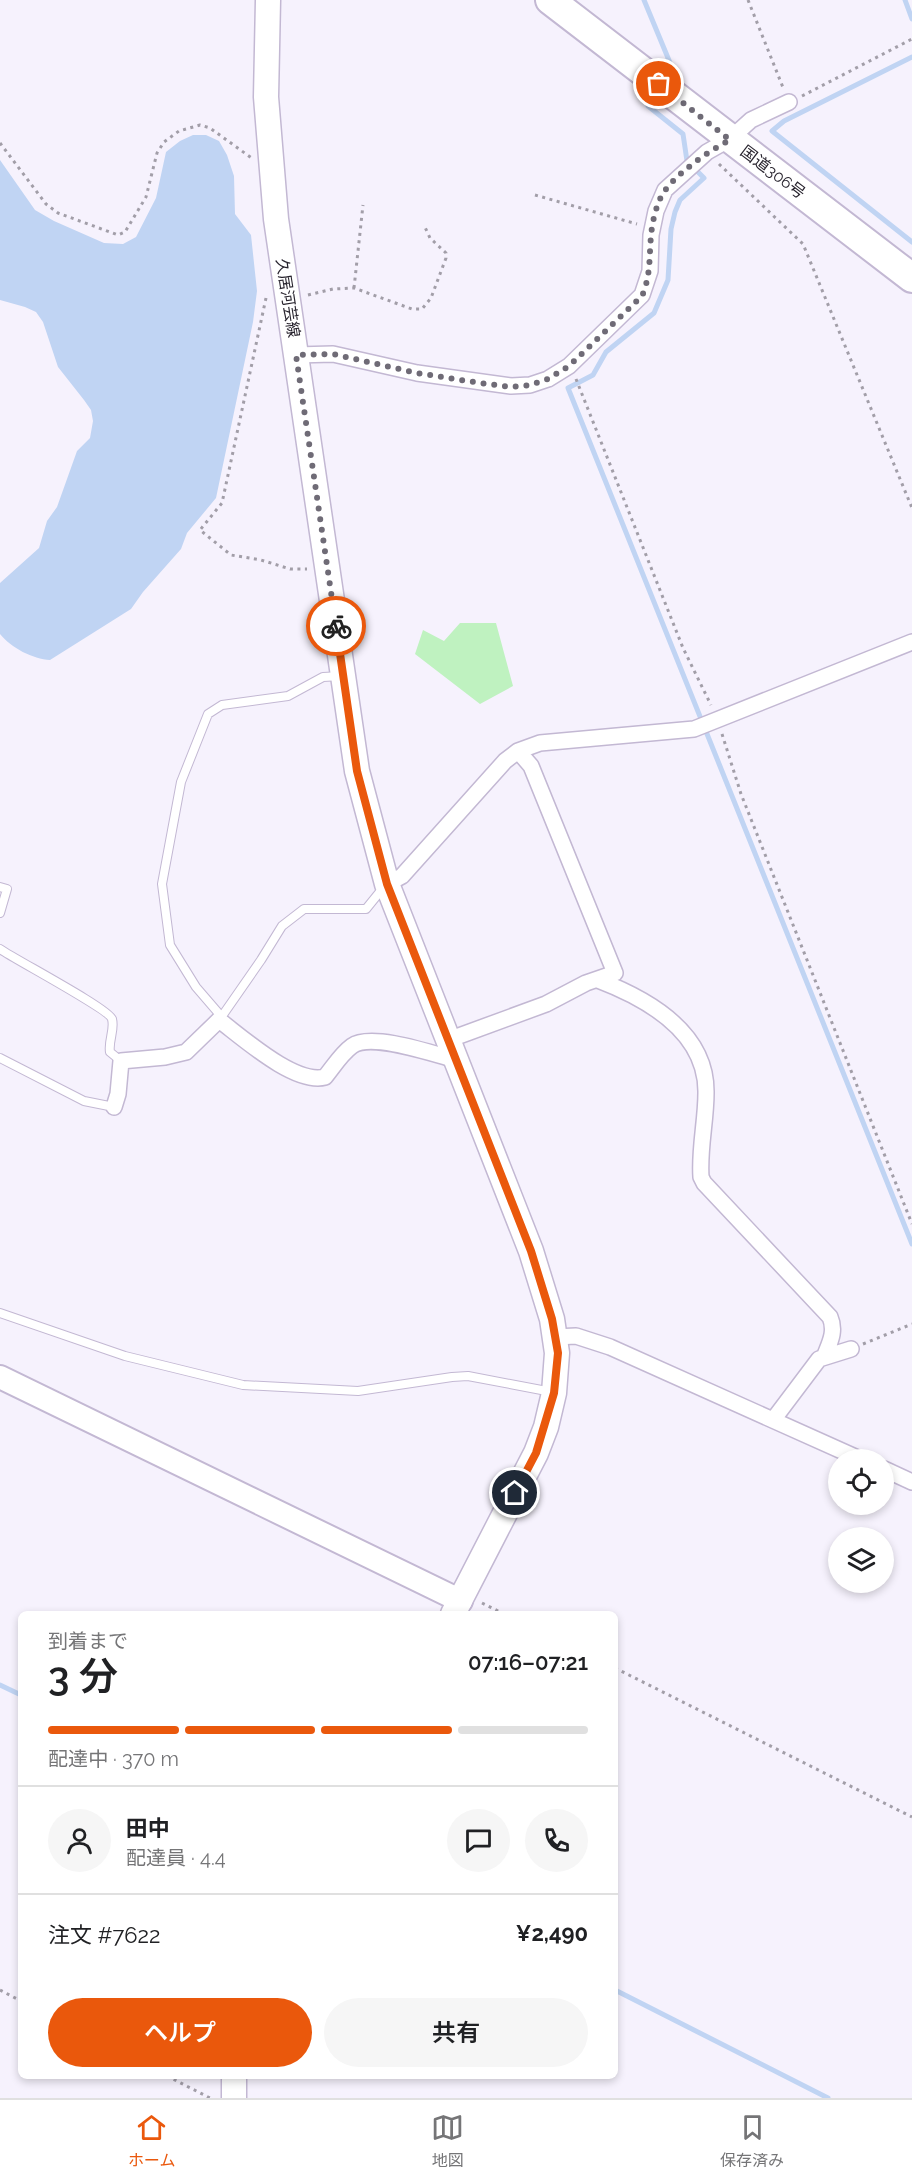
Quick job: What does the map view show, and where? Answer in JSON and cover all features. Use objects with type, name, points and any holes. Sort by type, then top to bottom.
[{"type":"highway","name":"国道306号","points":[[550,0],[718,146],[912,278]]},
{"type":"main road","name":"久居河芸線","points":[[268,0],[266,97],[276,219],[277,298],[296,355],[357,771],[387,884],[531,1251],[558,1353],[554,1393],[536,1453],[459,1603]]},
{"type":"main road","points":[[234,2079],[234,2098]]},
{"type":"street","points":[[296,355],[333,354],[417,373],[511,387],[530,385],[548,379],[569,366],[638,302],[649,280],[652,228],[665,190],[751,120],[789,102]]},
{"type":"street","points":[[387,884],[402,876],[506,761],[518,751],[540,743],[709,724],[912,642]]},
{"type":"street","points":[[114,1107],[118,1094],[121,1061],[165,1057],[186,1052],[220,1018],[268,1058],[310,1078],[325,1077],[336,1061],[354,1044],[382,1042],[452,1050],[586,983],[615,973],[531,766],[518,751]]},
{"type":"street","points":[[598,980],[627,991],[651,1006],[687,1035],[696,1051],[706,1084],[701,1177],[704,1184],[830,1317],[833,1324],[832,1338],[825,1355]]},
{"type":"street","points":[[555,1337],[576,1336],[610,1347],[838,1449]]},
{"type":"street","points":[[773,1420],[819,1359],[825,1355],[850,1349]]},
{"type":"street","points":[[0,1377],[459,1603]]},
{"type":"street","points":[[894,1474],[912,1482]]},
{"type":"lane","points":[[343,676],[323,677],[282,697],[222,705],[208,714],[181,782],[162,884],[170,940],[183,967],[220,1018],[282,926],[304,909],[366,909],[387,884]]},
{"type":"lane","points":[[0,887],[7,889],[0,913]]},
{"type":"lane","points":[[0,950],[104,1009],[112,1021],[110,1052],[121,1061]]},
{"type":"lane","points":[[0,1058],[84,1101],[114,1107]]},
{"type":"lane","points":[[0,1313],[125,1356],[243,1385],[358,1391],[468,1376],[554,1393]]},
{"type":"path","points":[[748,0],[789,102],[912,39]]},
{"type":"path","points":[[0,143],[52,209],[99,230],[118,235],[125,232],[146,197],[157,153],[164,142],[179,131],[200,125],[210,128],[223,135],[249,158],[259,162],[271,162]]},
{"type":"path","points":[[718,146],[803,244],[912,508]]},
{"type":"path","points":[[535,195],[652,228]]},
{"type":"path","points":[[354,288],[363,205]]},
{"type":"path","points":[[327,567],[290,569],[261,560],[231,555],[200,530],[222,503],[277,298],[354,288],[412,309],[422,309],[426,305],[446,258],[446,253],[430,238],[424,225]]},
{"type":"path","points":[[574,375],[704,695],[709,724],[741,794],[912,1224]]},
{"type":"path","points":[[850,1349],[912,1324]]},
{"type":"path","points":[[459,1603],[492,1611]]},
{"type":"path","points":[[618,1670],[912,1817]]},
{"type":"path","points":[[0,1990],[18,1999]]},
{"type":"path","points":[[173,2079],[210,2098]]},
{"type":"green space","points":[[460,623],[496,623],[513,686],[480,704],[415,654],[423,630],[444,641]]},
{"type":"water","points":[[193,135],[206,135],[219,141],[227,155],[234,176],[235,214],[251,235],[257,291],[253,322],[216,498],[187,533],[181,549],[131,609],[50,660],[37,657],[16,648],[0,634],[0,583],[39,548],[47,521],[57,507],[77,451],[90,438],[93,421],[91,410],[58,367],[43,322],[36,312],[0,300],[0,160],[35,210],[104,243],[123,244],[136,237],[156,198],[166,152],[180,141]]},
{"type":"waterway","points":[[644,0],[673,70]]},
{"type":"waterway","points":[[905,0],[912,19]]},
{"type":"waterway","points":[[912,57],[784,121],[772,131],[912,242]]},
{"type":"waterway","points":[[648,106],[683,134],[687,161],[704,178],[680,200],[675,212],[671,229],[668,280],[654,313],[606,352],[593,375],[568,388],[912,1244]]},
{"type":"waterway","points":[[0,1685],[18,1694]]},
{"type":"waterway","points":[[618,1992],[828,2098]]},
{"type":"way so far","points":[[336,626],[296,355],[333,354],[417,373],[511,387],[530,385],[548,379],[569,366],[642,296],[649,280],[651,236],[656,211],[665,190],[706,152],[730,140],[659,84]]},
{"type":"route","points":[[336,626],[357,771],[387,884],[531,1251],[552,1319],[558,1353],[554,1393],[546,1427],[536,1453],[515,1493]]}]
